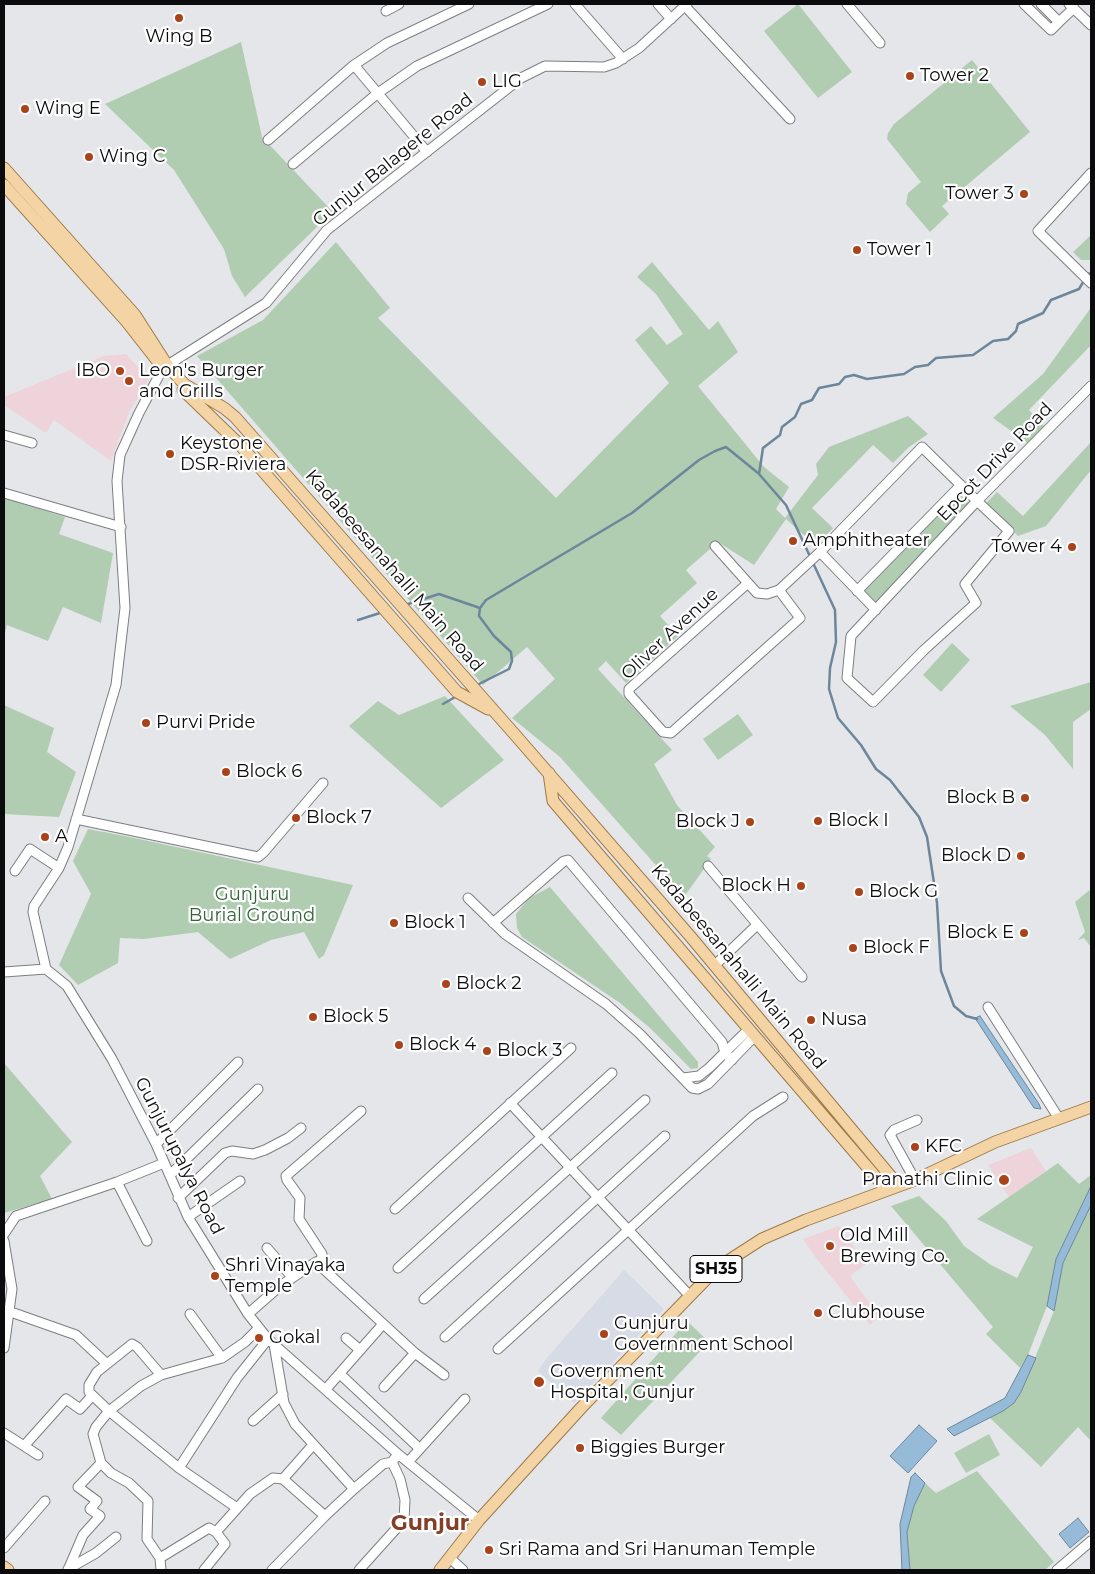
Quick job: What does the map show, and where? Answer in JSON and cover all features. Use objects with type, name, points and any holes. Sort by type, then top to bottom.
[{"type":"main road","name":"Kadabeesanahalli Main Road","points":[[4,168],[135,316],[165,366],[194,392],[224,408],[234,418],[496,712],[715,965],[898,1185]]},
{"type":"main road","name":"Kadabeesanahalli Main Road","points":[[4,185],[165,366],[240,445],[457,692],[496,712]]},
{"type":"main road","name":"Kadabeesanahalli Main Road","points":[[549,773],[554,801],[887,1190]]},
{"type":"main road","name":"SH35","points":[[440,1570],[480,1520],[581,1408],[717,1268],[762,1239],[915,1180],[995,1142],[1058,1117],[1091,1107]]},
{"type":"main road","points":[[4,1568],[8,1570]]},
{"type":"street","points":[[386,11],[399,4]]},
{"type":"street","points":[[268,140],[354,65],[387,43],[469,4]]},
{"type":"street","points":[[293,164],[378,93],[417,66],[548,4]]},
{"type":"street","points":[[575,4],[622,59]]},
{"type":"street","points":[[658,4],[671,19]]},
{"type":"street","points":[[685,4],[790,119]]},
{"type":"street","name":"Gunjur Balagere Road","points":[[46,969],[33,912],[34,906],[59,868],[76,819],[116,685],[125,608],[117,481],[120,455],[139,413],[165,366],[266,302],[327,230],[521,78],[545,66],[604,67],[622,59],[638,48],[685,4]]},
{"type":"street","points":[[847,4],[880,43]]},
{"type":"street","points":[[1024,4],[1051,30],[1071,6],[1091,25]]},
{"type":"street","points":[[1040,4],[1059,22]]},
{"type":"street","points":[[354,65],[427,152]]},
{"type":"street","points":[[1090,282],[1038,231],[1091,174]]},
{"type":"street","name":"Epcot Drive Road","points":[[977,501],[1009,532],[965,584],[976,603],[924,650],[874,702],[847,678],[851,636],[977,501],[1091,386]]},
{"type":"street","points":[[4,435],[32,442]]},
{"type":"street","points":[[715,546],[757,593],[767,594],[779,590],[820,552],[922,447],[977,501]]},
{"type":"street","points":[[857,590],[961,485]]},
{"type":"street","points":[[4,493],[121,527]]},
{"type":"street","points":[[820,552],[876,610]]},
{"type":"street","name":"Oliver Avenue","points":[[748,583],[629,689],[630,694],[663,732],[672,733],[800,618],[779,590]]},
{"type":"street","points":[[76,819],[258,857],[263,854],[323,783]]},
{"type":"street","points":[[15,871],[30,849],[59,868]]},
{"type":"street","points":[[493,923],[564,861],[568,860],[722,1042],[725,1053],[732,1060]]},
{"type":"street","points":[[708,866],[802,977]]},
{"type":"street","points":[[468,898],[505,934],[606,1004],[640,1034],[692,1088],[698,1089],[708,1084],[732,1060],[752,1032]]},
{"type":"street","points":[[715,965],[757,925]]},
{"type":"street","points":[[4,972],[46,969]]},
{"type":"street","name":"Gunjurupalya Road","points":[[46,969],[58,976],[75,998],[112,1059],[156,1144],[178,1198],[188,1217],[248,1314],[259,1328],[271,1342],[398,1454],[480,1520]]},
{"type":"street","points":[[988,1007],[1058,1117]]},
{"type":"street","points":[[683,1078],[698,1076],[752,1032]]},
{"type":"street","points":[[395,1208],[571,1048]]},
{"type":"street","points":[[156,1144],[238,1062]]},
{"type":"street","points":[[398,1268],[612,1073]]},
{"type":"street","points":[[170,1175],[258,1089]]},
{"type":"street","points":[[498,1349],[753,1116],[783,1098]]},
{"type":"street","points":[[424,1299],[645,1100]]},
{"type":"street","points":[[510,1104],[689,1295]]},
{"type":"street","points":[[321,1265],[322,1254],[299,1219],[300,1198],[286,1176],[361,1112]]},
{"type":"street","points":[[915,1180],[890,1135],[894,1130],[917,1120]]},
{"type":"street","points":[[178,1198],[225,1153],[232,1151],[253,1154],[288,1138],[301,1128]]},
{"type":"street","points":[[445,1336],[665,1136]]},
{"type":"street","points":[[4,1234],[16,1216],[117,1182],[164,1163]]},
{"type":"street","points":[[188,1217],[240,1181]]},
{"type":"street","points":[[117,1182],[148,1241]]},
{"type":"street","points":[[4,1241],[12,1289],[4,1348]]},
{"type":"street","points":[[267,1248],[292,1277]]},
{"type":"street","points":[[248,1314],[292,1277],[316,1262],[383,1324],[444,1375]]},
{"type":"street","points":[[8,1311],[76,1335],[106,1363]]},
{"type":"street","points":[[190,1314],[222,1358]]},
{"type":"street","points":[[326,1389],[383,1324]]},
{"type":"street","points":[[161,1570],[160,1558],[147,1539],[148,1501],[129,1483],[111,1474],[100,1463],[93,1434],[96,1427],[109,1411],[141,1386],[161,1375],[222,1358],[245,1342],[259,1328]]},
{"type":"street","points":[[346,1338],[360,1350]]},
{"type":"street","points":[[245,1342],[256,1352]]},
{"type":"street","points":[[179,1468],[256,1352],[271,1342],[284,1403],[295,1424],[312,1446],[354,1490]]},
{"type":"street","points":[[161,1375],[134,1345],[106,1363],[89,1385],[92,1396],[109,1411],[179,1468],[237,1508]]},
{"type":"street","points":[[384,1387],[415,1352]]},
{"type":"street","points":[[340,1374],[419,1448]]},
{"type":"street","points":[[252,1421],[283,1394]]},
{"type":"street","points":[[24,1446],[66,1400],[80,1409],[92,1396]]},
{"type":"street","points":[[408,1462],[465,1399]]},
{"type":"street","points":[[4,1433],[38,1455]]},
{"type":"street","points":[[283,1479],[312,1446]]},
{"type":"street","points":[[272,1570],[325,1516],[383,1464],[392,1462],[398,1454]]},
{"type":"street","points":[[359,1570],[404,1520],[403,1493],[392,1462]]},
{"type":"street","points":[[68,1570],[74,1551],[83,1536],[100,1516],[90,1509],[97,1501],[78,1487],[100,1463]]},
{"type":"street","points":[[216,1532],[250,1494],[273,1478],[283,1479],[325,1516]]},
{"type":"street","points":[[4,1548],[45,1501]]},
{"type":"street","points":[[160,1558],[209,1528],[216,1532],[225,1544],[204,1570]]},
{"type":"street","points":[[68,1570],[116,1537]]},
{"type":"street","points":[[1057,1570],[1091,1541]]},
{"type":"street","points":[[450,1558],[463,1570]]},
{"type":"shaded area","points":[[126,354],[149,379],[130,410],[111,461],[54,420],[46,433],[4,405],[4,397],[104,356]]},
{"type":"shaded area","points":[[1031,1148],[1046,1171],[1009,1197],[988,1165]]},
{"type":"shaded area","points":[[839,1226],[866,1264],[850,1276],[879,1316],[870,1325],[803,1239]]},
{"type":"shaded area","name":"Gunjuru Government School","points":[[624,1270],[664,1309],[574,1403],[538,1371],[546,1359]]},
{"type":"green space","points":[[798,4],[852,72],[818,98],[764,31]]},
{"type":"green space","points":[[241,42],[262,137],[335,214],[319,225],[245,297],[232,276],[224,249],[174,170],[105,104]]},
{"type":"green space","points":[[972,60],[1030,132],[942,206],[949,214],[930,232],[906,204],[908,193],[921,182],[887,139],[888,133],[894,124]]},
{"type":"green space","points":[[1091,235],[1091,260],[1081,260],[1073,252]]},
{"type":"green space","points":[[336,242],[390,308],[378,318],[556,498],[669,383],[635,340],[651,326],[667,345],[683,334],[656,294],[637,277],[652,262],[709,330],[718,321],[738,352],[698,386],[764,467],[789,487],[776,509],[785,518],[818,475],[816,464],[829,447],[908,416],[928,434],[909,447],[893,463],[873,445],[812,508],[833,528],[816,546],[786,519],[754,565],[718,542],[686,570],[697,583],[660,616],[678,636],[626,683],[606,661],[598,669],[672,750],[654,764],[677,805],[715,847],[707,856],[711,859],[684,897],[560,757],[512,718],[555,679],[527,647],[483,685],[197,356],[263,320]]},
{"type":"green space","points":[[1090,309],[1091,345],[1029,410],[1045,427],[1028,443],[993,418],[1043,374]]},
{"type":"green space","points":[[1091,442],[1091,470],[1046,526],[1018,536],[985,504],[997,492],[1023,516]]},
{"type":"green space","points":[[958,493],[971,505],[875,603],[862,591]]},
{"type":"green space","points":[[4,498],[65,517],[59,534],[113,553],[101,623],[63,607],[48,641],[7,625],[4,637]]},
{"type":"green space","points":[[952,643],[970,660],[941,692],[923,675]]},
{"type":"green space","points":[[1091,682],[1091,709],[1073,722],[1073,769],[1045,735],[1010,706]]},
{"type":"green space","points":[[445,696],[504,760],[441,808],[349,726],[378,701],[399,715]]},
{"type":"green space","points":[[4,705],[54,728],[47,752],[76,772],[59,817],[4,814]]},
{"type":"green space","points":[[738,714],[753,735],[718,760],[703,739]]},
{"type":"green space","name":"Gunjuru Burial Ground","points":[[88,829],[353,885],[324,955],[319,959],[304,932],[271,940],[230,959],[198,932],[144,939],[120,938],[118,963],[78,985],[59,965],[91,894],[73,861]]},
{"type":"green space","points":[[550,887],[698,1062],[698,1068],[691,1069],[650,1028],[620,1003],[522,937],[517,928],[516,914],[529,898]]},
{"type":"green space","points":[[1091,889],[1091,947],[1084,938],[1078,940],[1085,932],[1075,902]]},
{"type":"green space","points":[[4,1063],[72,1142],[40,1176],[52,1199],[4,1213]]},
{"type":"green space","points":[[1058,1163],[1079,1184],[1091,1175],[1091,1186],[1056,1259],[1047,1306],[1028,1355],[1020,1368],[986,1334],[993,1327],[891,1206],[919,1196],[946,1221],[964,1246],[991,1265],[1017,1278],[1033,1247],[977,1219]]},
{"type":"green space","points":[[1091,1205],[1091,1441],[1078,1427],[1041,1467],[990,1418],[1014,1403],[1021,1392],[1054,1311],[1063,1263]]},
{"type":"green space","points":[[687,1321],[709,1342],[621,1435],[601,1418]]},
{"type":"green space","points":[[989,1434],[1000,1455],[966,1473],[954,1453]]},
{"type":"green space","points":[[977,1471],[1054,1562],[1045,1570],[910,1570],[907,1532],[914,1506],[925,1483],[936,1493]]},
{"type":"water","points":[[980,1016],[1041,1109],[1034,1108],[975,1018]]},
{"type":"water","points":[[1091,1186],[1091,1205],[1063,1263],[1054,1311],[1047,1306],[1056,1259]]},
{"type":"water","points":[[1028,1355],[1036,1358],[1014,1403],[1003,1411],[954,1436],[947,1429],[1005,1398]]},
{"type":"water","points":[[919,1425],[937,1441],[908,1473],[890,1456]]},
{"type":"water","points":[[915,1473],[925,1483],[914,1506],[907,1532],[910,1570],[902,1570],[900,1524],[911,1477]]},
{"type":"water","points":[[1078,1518],[1089,1532],[1070,1548],[1059,1534]]},
{"type":"waterway","points":[[977,1019],[966,1016],[954,1006],[941,971],[937,903],[927,837],[919,817],[890,780],[876,769],[861,745],[838,718],[829,689],[830,668],[836,642],[835,610],[786,505],[759,474],[763,448],[780,435],[782,427],[795,417],[801,404],[812,400],[819,388],[839,384],[845,377],[854,375],[867,379],[904,374],[915,367],[928,365],[936,358],[973,355],[993,341],[1008,339],[1016,331],[1018,324],[1043,313],[1051,300],[1079,289],[1088,274],[1091,273]]},
{"type":"waterway","points":[[477,685],[509,669],[512,661],[511,652],[494,636],[479,616],[480,608],[486,600],[632,513],[699,460],[715,451],[726,447],[758,473]]},
{"type":"waterway","points":[[405,605],[439,594],[480,608]]},
{"type":"waterway","points":[[358,620],[383,612]]},
{"type":"waterway","points":[[443,704],[457,696]]},
{"type":"place","name":"Wing B","points":[[179,18]]},
{"type":"place","name":"Tower 2","points":[[910,76]]},
{"type":"place","name":"LIG","points":[[482,82]]},
{"type":"place","name":"Wing E","points":[[25,109]]},
{"type":"place","name":"Wing C","points":[[89,157]]},
{"type":"place","name":"Tower 3","points":[[1024,194]]},
{"type":"place","name":"Tower 1","points":[[857,250]]},
{"type":"place","name":"IBO","points":[[120,371]]},
{"type":"place","name":"Leon's Burger and Grills","points":[[129,381]]},
{"type":"place","name":"Keystone DSR-Riviera","points":[[170,454]]},
{"type":"place","name":"Amphitheater","points":[[793,541]]},
{"type":"place","name":"Tower 4","points":[[1072,547]]},
{"type":"place","name":"Purvi Pride","points":[[146,723]]},
{"type":"place","name":"Block 6","points":[[226,772]]},
{"type":"place","name":"Block B","points":[[1025,798]]},
{"type":"place","name":"Block 7","points":[[296,818]]},
{"type":"place","name":"Block I","points":[[818,821]]},
{"type":"place","name":"Block J","points":[[750,822]]},
{"type":"place","name":"A","points":[[45,837]]},
{"type":"place","name":"Block D","points":[[1021,856]]},
{"type":"place","name":"Block H","points":[[801,886]]},
{"type":"place","name":"Block G","points":[[859,892]]},
{"type":"place","name":"Block 1","points":[[394,923]]},
{"type":"place","name":"Block E","points":[[1024,933]]},
{"type":"place","name":"Block F","points":[[853,948]]},
{"type":"place","name":"Block 2","points":[[446,984]]},
{"type":"place","name":"Block 5","points":[[313,1017]]},
{"type":"place","name":"Nusa","points":[[811,1020]]},
{"type":"place","name":"Block 4","points":[[399,1045]]},
{"type":"place","name":"Block 3","points":[[487,1051]]},
{"type":"place","name":"KFC","points":[[915,1147]]},
{"type":"place","name":"Pranathi Clinic","points":[[1004,1180]]},
{"type":"place","name":"Old Mill Brewing Co.","points":[[830,1246]]},
{"type":"place","name":"Shri Vinayaka Temple","points":[[215,1276]]},
{"type":"place","name":"Clubhouse","points":[[818,1313]]},
{"type":"place","name":"Gunjuru Government School","points":[[604,1334]]},
{"type":"place","name":"Gokal","points":[[259,1338]]},
{"type":"place","name":"Government Hospital, Gunjur","points":[[539,1382]]},
{"type":"place","name":"Biggies Burger","points":[[580,1448]]},
{"type":"place","name":"Sri Rama and Sri Hanuman Temple","points":[[489,1550]]},
{"type":"district","name":"Gunjur","points":[[430,1524]]}]
